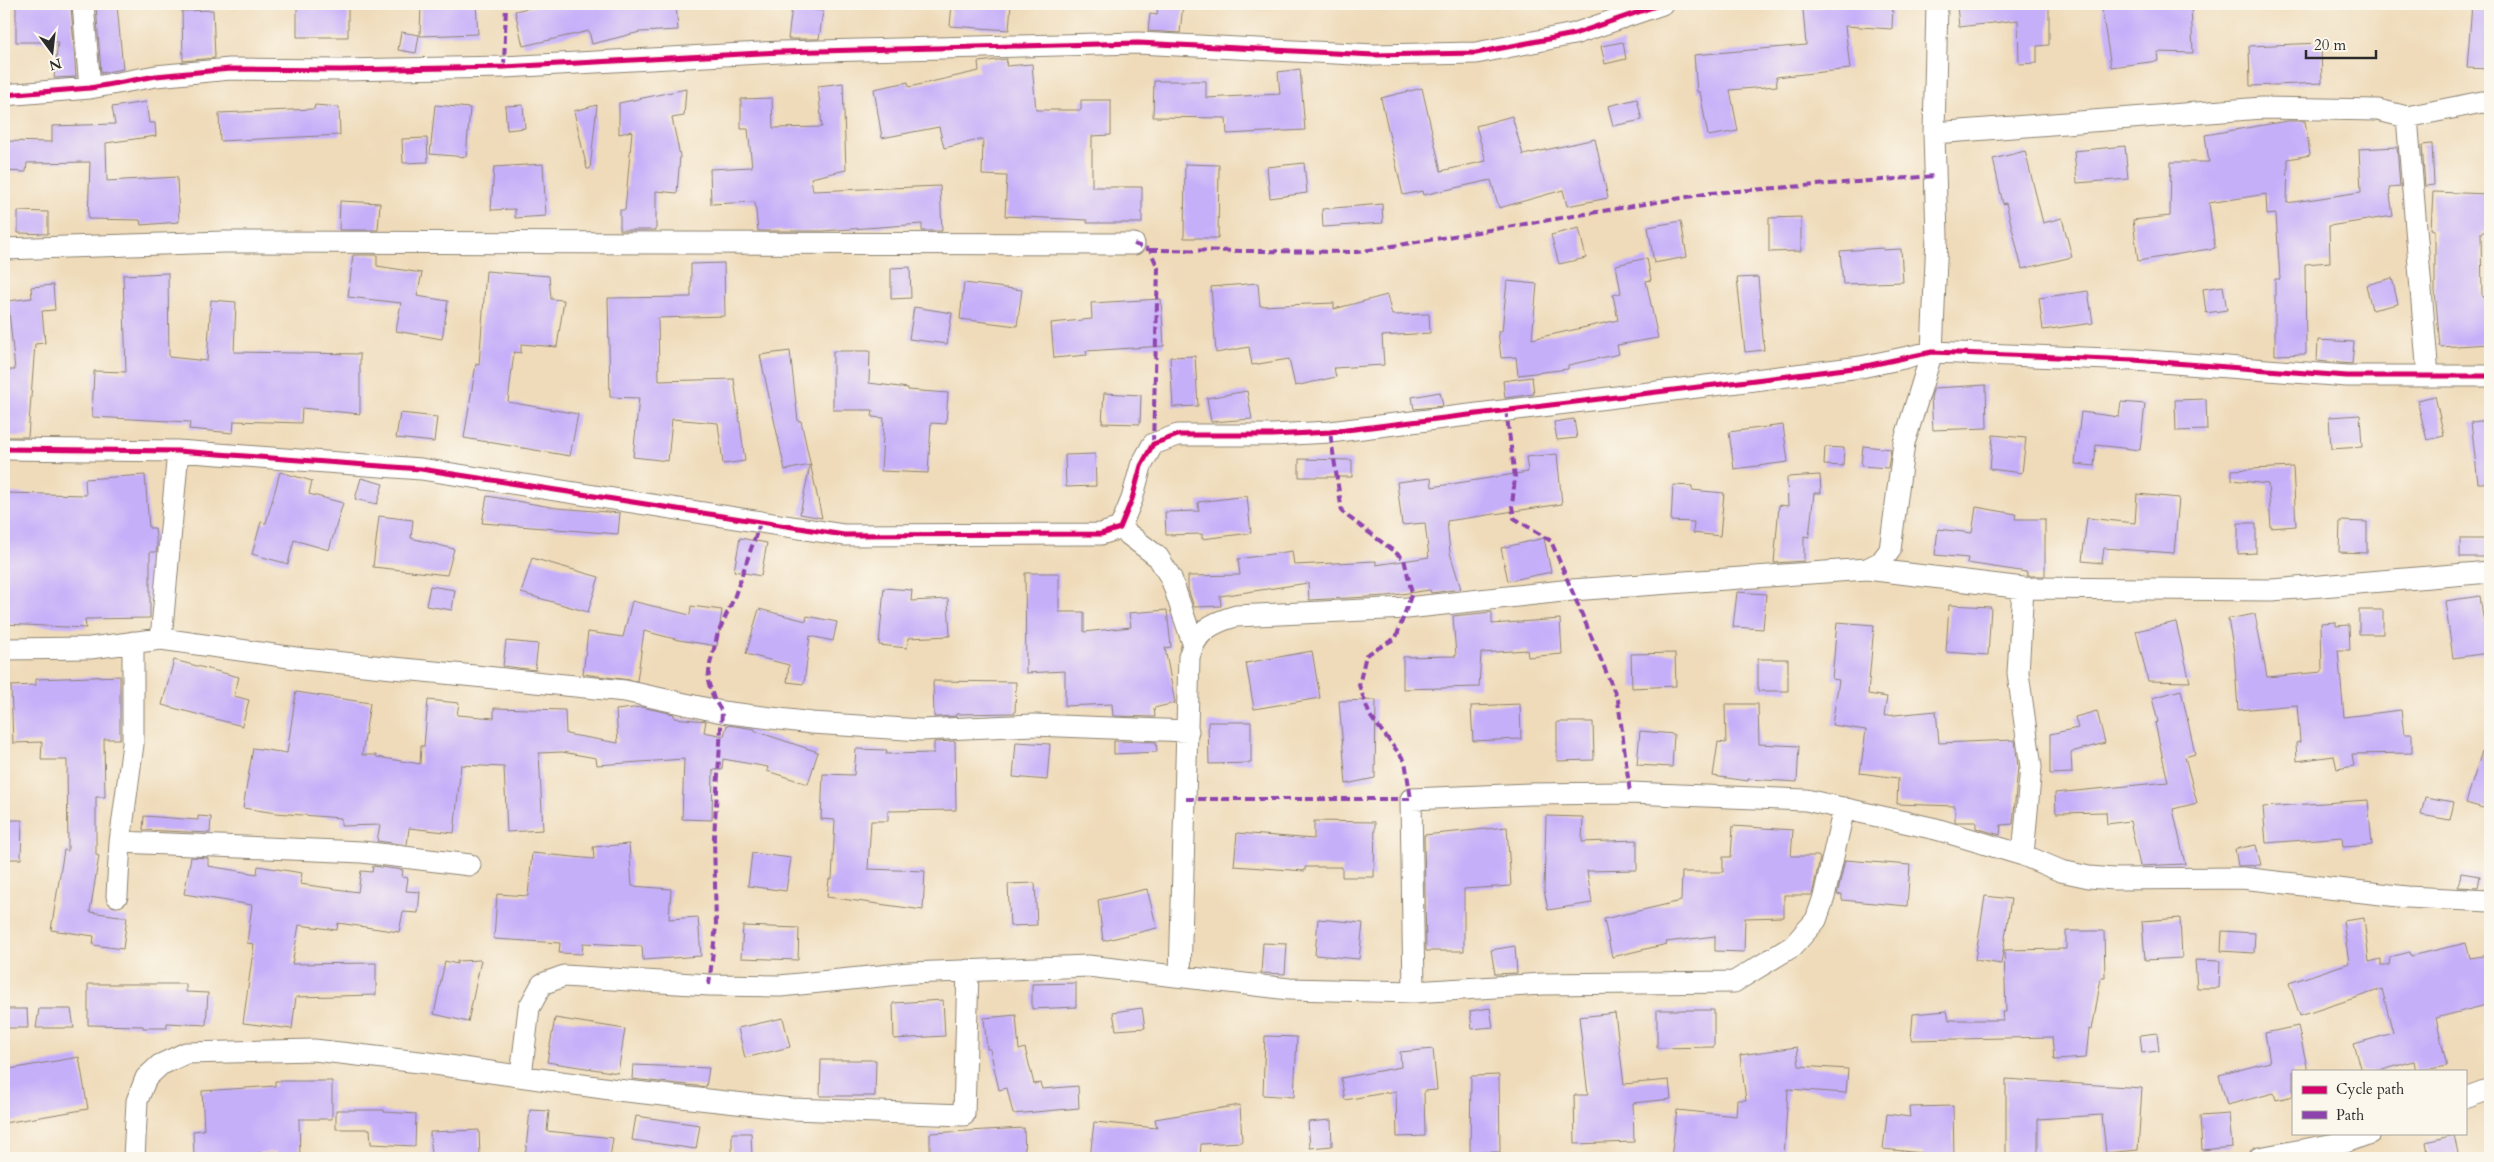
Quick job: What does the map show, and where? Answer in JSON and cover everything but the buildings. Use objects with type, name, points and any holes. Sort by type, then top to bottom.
[{"type":"street","points":[[83,4],[90,88]]},
{"type":"street","points":[[4,95],[90,88],[156,76],[230,69],[341,70],[504,66],[781,52],[1138,43],[1374,55],[1476,53],[1574,34],[1662,4]]},
{"type":"street","points":[[1867,569],[1881,562],[1890,550],[1904,443],[1932,352],[1937,237],[1934,133],[1937,4]]},
{"type":"street","points":[[1934,133],[2262,108],[2378,110],[2407,117],[2482,102],[2490,104]]},
{"type":"street","points":[[2407,117],[2428,376]]},
{"type":"street","points":[[4,249],[224,242],[1134,244]]},
{"type":"street","points":[[4,449],[178,451],[421,469],[844,535],[1101,534],[1120,528],[1132,499],[1141,466],[1153,444],[1178,435],[1272,436],[1330,432],[1861,367],[1932,352],[2134,360],[2347,376],[2490,376]]},
{"type":"street","points":[[161,639],[169,570],[178,451]]},
{"type":"street","points":[[1120,528],[1158,557],[1171,578],[1193,643]]},
{"type":"street","points":[[1180,976],[1189,657],[1193,643],[1214,622],[1236,616],[1407,608],[1572,590],[1867,569],[2023,588],[2272,590],[2490,572]]},
{"type":"street","points":[[2023,588],[2018,673],[2031,767],[2023,855]]},
{"type":"street","points":[[4,648],[90,648],[161,639],[303,659],[625,692],[722,712],[831,725],[921,730],[1034,725],[1188,731]]},
{"type":"street","points":[[117,896],[120,842],[133,744],[133,642]]},
{"type":"street","points":[[1414,992],[1411,799],[1530,794],[1630,794],[1806,800],[1936,829],[2023,855],[2061,871],[2089,877],[2114,879],[2242,878],[2407,897],[2490,901]]},
{"type":"street","points":[[521,1076],[530,1008],[542,984],[564,976],[709,985],[780,986],[968,970],[1088,966],[1289,989],[1414,992],[1543,984],[1734,982],[1793,946],[1816,920],[1824,898],[1844,808]]},
{"type":"street","points":[[120,842],[362,852],[470,865]]},
{"type":"street","points":[[134,1158],[137,1101],[146,1078],[160,1065],[186,1053],[314,1050],[617,1090],[791,1109],[964,1115],[968,970]]},
{"type":"street","points":[[2466,1098],[2490,1089]]},
{"type":"street","points":[[2270,1157],[2346,1142],[2367,1134]]},
{"type":"marked path","points":[[504,67],[506,4]]},
{"type":"marked path","points":[[1150,250],[1357,252],[1711,193],[1935,176]]},
{"type":"marked path","points":[[1134,244],[1150,250],[1158,268],[1153,444]]},
{"type":"marked path","points":[[1506,410],[1515,477],[1512,506],[1514,518],[1551,541],[1618,700],[1630,793]]},
{"type":"marked path","points":[[1186,799],[1411,799],[1405,761],[1370,716],[1359,685],[1366,655],[1396,638],[1412,593],[1404,559],[1342,512],[1330,432]]},
{"type":"marked path","points":[[709,985],[716,926],[714,837],[722,712],[714,699],[708,681],[710,664],[718,633],[734,598],[760,523]]},
{"type":"cycle path","points":[[4,95],[90,88],[156,76],[230,69],[341,70],[504,67],[781,52],[1138,43],[1374,55],[1476,53],[1574,34],[1662,4]]},
{"type":"cycle path","points":[[4,449],[178,451],[421,469],[844,535],[1101,534],[1120,528],[1132,499],[1141,466],[1153,444],[1178,435],[1272,435],[1330,432],[1861,367],[1932,352],[2134,360],[2347,376],[2490,376]]}]
